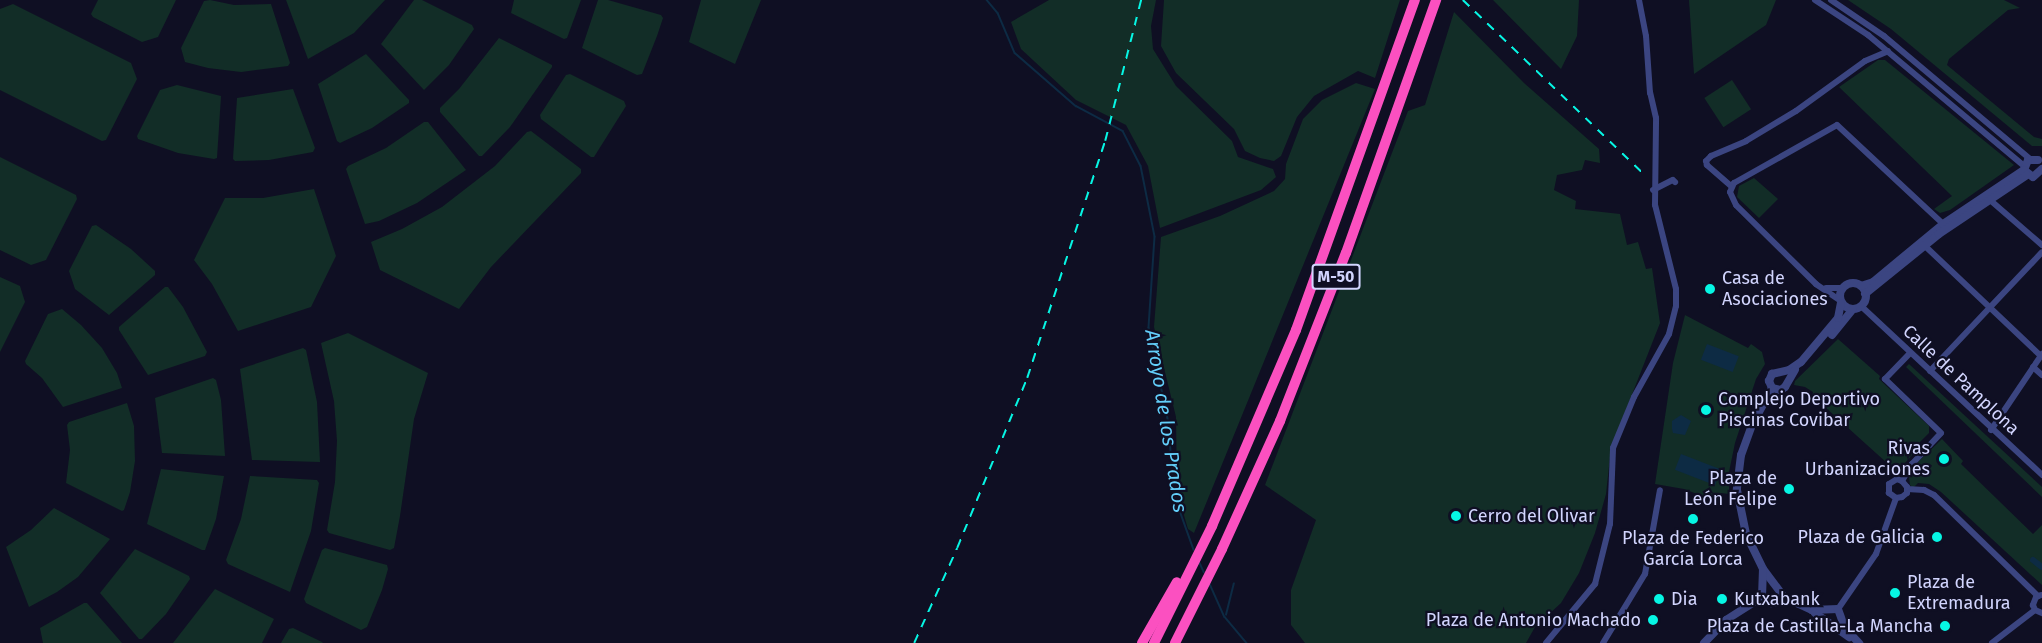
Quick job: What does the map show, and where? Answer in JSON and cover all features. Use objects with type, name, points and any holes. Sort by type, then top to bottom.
[{"type":"highway","name":"M-50","points":[[1158,626],[1212,526],[1296,330],[1415,0]]},
{"type":"highway","name":"M-50","points":[[1175,643],[1222,549],[1280,421],[1341,264],[1436,0]]},
{"type":"highway","points":[[1142,643],[1158,626]]},
{"type":"highway","points":[[1154,643],[1158,626]]},
{"type":"street","points":[[1546,643],[1595,584],[1610,524],[1612,448],[1634,397],[1673,324],[1676,289],[1653,190],[1656,175],[1656,118],[1650,93],[1646,36],[1639,0]]},
{"type":"street","points":[[1815,0],[1888,51],[2025,170],[2036,176],[2039,162]]},
{"type":"street","points":[[1831,0],[1884,36],[2039,162]]},
{"type":"street","points":[[1857,308],[1841,302],[1825,288],[1816,284],[1736,205],[1731,199],[1731,186],[1707,165],[1706,161],[1711,156],[1756,135],[1817,97],[1865,61],[1888,51]]},
{"type":"street","points":[[1731,186],[1837,124],[1943,224]]},
{"type":"street","points":[[1825,288],[1843,288],[1852,284],[1861,286],[1873,282],[1943,224],[2039,162]]},
{"type":"street","points":[[1785,376],[1831,336],[1857,308],[1866,294],[1925,246],[1990,200],[2025,170]]},
{"type":"street","points":[[1653,190],[1673,180],[1675,182]]},
{"type":"street","points":[[1990,200],[2042,245]]},
{"type":"street","points":[[1925,246],[2042,355],[1991,430]]},
{"type":"street","points":[[1930,371],[2042,252]]},
{"type":"street","points":[[1861,286],[1866,294]]},
{"type":"street","points":[[1773,388],[1781,390],[1785,376],[1828,333],[1838,318],[1843,288]]},
{"type":"street","name":"Calle de Pamplona","points":[[1857,308],[1930,371],[2042,476]]},
{"type":"street","points":[[1902,481],[1912,464],[1941,433],[1885,379],[1910,353]]},
{"type":"street","points":[[2033,367],[2042,375]]},
{"type":"street","points":[[1785,376],[1775,372],[1770,377],[1773,388],[1743,447],[1737,490],[1746,534],[1763,569],[1777,589],[1790,601],[1812,610],[1858,642]]},
{"type":"street","points":[[1896,498],[1889,493],[1889,484],[1897,479],[1902,481],[1907,489]]},
{"type":"street","points":[[1896,498],[1905,495],[1907,489]]},
{"type":"street","points":[[1907,489],[1924,490],[1934,495],[2040,595],[2033,602],[2039,611],[1992,643]]},
{"type":"street","points":[[1603,643],[1645,574],[1660,490]]},
{"type":"street","points":[[1812,610],[1838,609],[1876,554],[1896,498]]},
{"type":"street","points":[[1704,643],[1726,620],[1762,597],[1763,569]]},
{"type":"street","points":[[1764,587],[1777,589]]},
{"type":"street","points":[[1774,602],[1777,589]]},
{"type":"street","points":[[1762,597],[1767,602],[1790,601]]},
{"type":"street","points":[[1838,609],[1845,628],[1858,642]]},
{"type":"street","points":[[1828,610],[1830,622]]},
{"type":"street","points":[[1830,622],[1842,618]]},
{"type":"green space","points":[[98,0],[176,0],[158,37],[142,42],[93,17],[91,14]]},
{"type":"green space","points":[[286,0],[385,0],[354,33],[308,59]]},
{"type":"green space","points":[[414,0],[422,0],[472,25],[474,29],[449,65],[424,90],[381,44]]},
{"type":"green space","points":[[514,0],[581,0],[567,38],[564,39],[511,13]]},
{"type":"green space","points":[[598,0],[608,0],[661,15],[663,18],[642,74],[637,75],[582,48]]},
{"type":"green space","points":[[701,0],[761,0],[735,64],[689,42]]},
{"type":"green space","points":[[1049,0],[1156,0],[1151,26],[1153,49],[1176,86],[1232,141],[1238,157],[1273,169],[1276,177],[1261,190],[1160,228],[1148,166],[1126,125],[1076,100],[1021,49],[1011,22]]},
{"type":"green space","points":[[1164,0],[1400,0],[1375,78],[1358,71],[1314,96],[1297,117],[1281,156],[1274,161],[1245,151],[1234,129],[1176,73],[1161,46]]},
{"type":"green space","points":[[1493,0],[1579,0],[1577,36],[1561,69]]},
{"type":"green space","points":[[1689,0],[1776,0],[1766,25],[1694,74]]},
{"type":"green space","points":[[1848,0],[2004,0],[2020,8],[2008,10],[1949,59],[1947,65],[2034,137],[2042,139],[2042,146],[2032,146],[1891,29]]},
{"type":"green space","points":[[204,1],[234,5],[271,4],[290,63],[288,66],[241,72],[208,68],[185,62],[181,48]]},
{"type":"green space","points":[[13,4],[131,63],[137,79],[106,140],[102,141],[0,90],[0,9]]},
{"type":"green space","points":[[1454,12],[1524,83],[1599,149],[1600,163],[1585,160],[1582,170],[1557,175],[1554,190],[1576,201],[1575,209],[1620,214],[1627,245],[1638,242],[1646,269],[1652,268],[1660,323],[1611,448],[1606,494],[1595,533],[1579,573],[1561,603],[1535,627],[1526,643],[1305,643],[1291,625],[1291,590],[1316,520],[1265,485],[1408,111],[1425,105]]},
{"type":"green space","points":[[499,38],[552,67],[510,127],[482,156],[479,156],[440,112],[440,108],[459,89]]},
{"type":"green space","points":[[366,54],[409,100],[409,103],[372,128],[340,143],[337,141],[318,84]]},
{"type":"green space","points":[[1878,60],[1885,60],[2014,165],[1950,210],[1940,213],[1934,209],[1952,196],[1839,87]]},
{"type":"green space","points":[[570,74],[624,101],[626,106],[594,157],[541,119],[540,115],[566,75]]},
{"type":"green space","points":[[1732,80],[1751,109],[1723,127],[1704,98]]},
{"type":"green space","points":[[1356,83],[1375,89],[1194,533],[1188,529],[1177,491],[1176,417],[1154,327],[1161,237],[1220,216],[1274,191],[1285,179],[1286,164],[1303,119],[1322,100]]},
{"type":"green space","points":[[177,85],[221,96],[217,158],[178,153],[138,139],[137,136],[160,90]]},
{"type":"green space","points":[[293,89],[315,148],[313,152],[269,160],[235,161],[233,159],[237,98]]},
{"type":"green space","points":[[424,122],[428,122],[466,170],[417,203],[379,221],[365,224],[346,169],[386,148]]},
{"type":"green space","points":[[531,131],[581,169],[581,173],[491,267],[459,309],[380,270],[371,242],[402,229],[442,207],[495,166],[527,132]]},
{"type":"green space","points":[[0,157],[76,195],[77,199],[46,260],[31,265],[0,250]]},
{"type":"green space","points":[[1754,178],[1778,199],[1759,218],[1737,197],[1739,186]]},
{"type":"green space","points":[[314,189],[336,256],[311,307],[238,331],[212,284],[194,260],[225,198],[263,198]]},
{"type":"green space","points":[[96,225],[131,249],[155,271],[155,275],[109,315],[75,289],[69,271],[92,226]]},
{"type":"green space","points":[[0,277],[20,286],[25,302],[0,352]]},
{"type":"green space","points":[[165,287],[168,287],[183,307],[207,352],[205,356],[148,375],[119,327]]},
{"type":"green space","points":[[62,309],[81,325],[102,348],[117,373],[122,388],[63,407],[42,378],[26,364],[25,361],[48,314]]},
{"type":"green space","name":"Complejo Deportivo Piscinas Covibar","points":[[1685,315],[1748,348],[1751,344],[1762,352],[1765,364],[1756,379],[1735,443],[1729,472],[1729,494],[1721,493],[1718,502],[1684,489],[1655,484],[1673,363]]},
{"type":"green space","points":[[348,333],[428,373],[414,419],[400,516],[394,548],[390,550],[329,533],[327,530],[335,482],[337,441],[334,401],[321,343]]},
{"type":"green space","points":[[1838,339],[1880,376],[1879,379],[1929,426],[1929,433],[1912,450],[1913,454],[1897,472],[1812,396],[1813,392],[1805,387],[1794,385],[1795,381]]},
{"type":"green space","points":[[303,348],[306,350],[317,402],[320,462],[252,460],[240,369]]},
{"type":"green space","points":[[1909,364],[2042,487],[2042,497],[1906,367]]},
{"type":"green space","points":[[213,378],[216,380],[221,400],[225,456],[162,453],[155,398]]},
{"type":"green space","points":[[127,403],[134,426],[135,461],[130,492],[122,511],[66,483],[70,450],[67,425],[69,422]]},
{"type":"green space","points":[[1942,439],[1963,461],[1961,464],[2033,534],[2042,525],[2042,585],[1941,492],[1929,484],[1918,483],[1913,488],[1910,485],[1909,477],[1919,461]]},
{"type":"green space","points":[[161,469],[224,476],[216,519],[205,550],[147,524]]},
{"type":"green space","points":[[250,476],[317,480],[319,483],[311,531],[290,592],[228,564],[226,560],[241,519]]},
{"type":"green space","points":[[54,508],[110,539],[78,577],[57,592],[29,607],[6,547],[31,530]]},
{"type":"green space","points":[[325,548],[387,565],[382,590],[367,627],[361,630],[306,603],[304,599],[322,550]]},
{"type":"green space","points":[[135,549],[189,576],[190,579],[166,614],[142,639],[139,639],[100,593]]},
{"type":"green space","points":[[215,589],[274,619],[262,643],[173,643]]},
{"type":"green space","points":[[87,603],[122,643],[43,643],[40,628]]},
{"type":"green space","points":[[293,628],[323,643],[281,643],[289,629]]},
{"type":"water","points":[[1707,344],[1739,356],[1733,372],[1701,360]]},
{"type":"water","points":[[1681,415],[1691,421],[1685,435],[1673,433],[1672,429],[1672,421]]},
{"type":"water","points":[[1681,454],[1721,469],[1715,485],[1675,470]]},
{"type":"waterway","name":"Arroyo de los Prados","points":[[987,0],[998,13],[1015,53],[1076,106],[1123,131],[1141,166],[1155,237],[1149,328],[1169,424],[1174,494],[1194,550]]},
{"type":"waterway","points":[[2033,560],[2042,567]]},
{"type":"waterway","name":"Arroyo de los Prados","points":[[1200,563],[1204,572]]},
{"type":"waterway","name":"Arroyo de los Prados","points":[[1210,584],[1225,617],[1247,643]]},
{"type":"waterway","points":[[1226,615],[1234,584]]},
{"type":"railway","points":[[914,643],[957,548],[1027,378],[1105,141],[1141,0]]},
{"type":"railway","points":[[1463,0],[1644,174]]},
{"type":"place","name":"Casa de Asociaciones","points":[[1710,289]]},
{"type":"place","name":"Complejo Deportivo Piscinas Covibar","points":[[1706,410]]},
{"type":"place","name":"Rivas Urbanizaciones","points":[[1944,459]]},
{"type":"place","name":"Plaza de León Felipe","points":[[1789,489]]},
{"type":"place","name":"Cerro del Olivar","points":[[1456,516]]},
{"type":"place","name":"Plaza de Federico García Lorca","points":[[1693,519]]},
{"type":"place","name":"Plaza de Galicia","points":[[1937,537]]},
{"type":"place","name":"Plaza de Extremadura","points":[[1895,593]]},
{"type":"place","name":"Dia","points":[[1659,599]]},
{"type":"place","name":"Kutxabank","points":[[1722,599]]},
{"type":"place","name":"Plaza de Antonio Machado","points":[[1653,620]]},
{"type":"place","name":"Plaza de Castilla-La Mancha","points":[[1945,626]]}]
